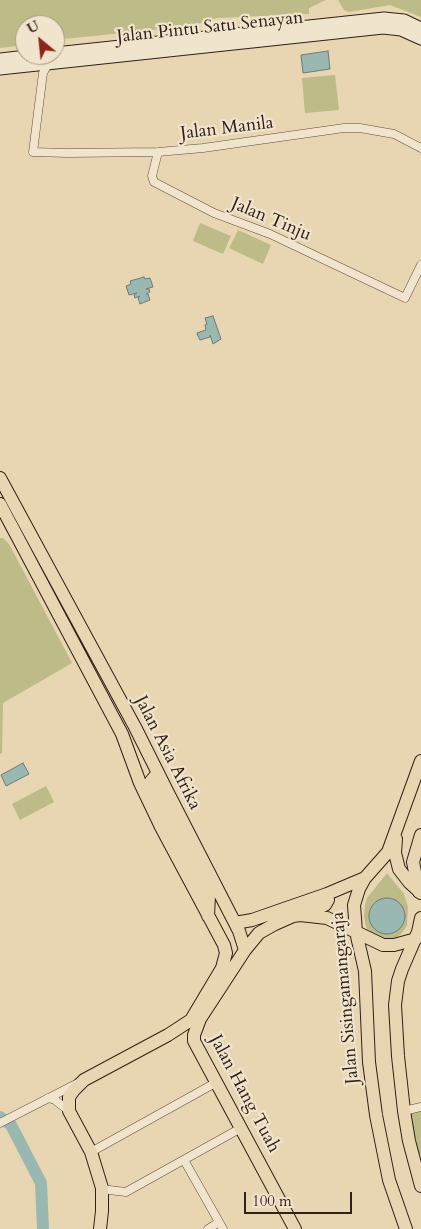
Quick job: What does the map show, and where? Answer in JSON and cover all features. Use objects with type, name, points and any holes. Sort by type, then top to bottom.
[{"type":"main road","name":"Jalan Pintu Satu Senayan","points":[[65,52],[384,18],[404,20],[421,28]]},
{"type":"main road","name":"Jalan Pintu Satu Senayan","points":[[65,58],[383,28],[401,30],[421,39]]},
{"type":"main road","name":"Jalan Pintu Satu Senayan","points":[[0,59],[15,60]]},
{"type":"main road","name":"Jalan Pintu Satu Senayan","points":[[0,69],[19,65]]},
{"type":"main road","name":"Jalan Asia Afrika","points":[[0,478],[7,508],[122,734],[144,792],[215,928],[226,953],[222,968],[191,1020],[168,1035],[84,1080]]},
{"type":"main road","name":"Jalan Asia Afrika","points":[[7,508],[136,727],[235,923]]},
{"type":"main road","points":[[420,894],[404,876],[396,860],[395,853],[398,824],[421,761]]},
{"type":"main road","points":[[158,773],[151,781],[151,784],[207,890],[210,904],[208,916]]},
{"type":"main road","name":"Jalan Sisingamangaraja","points":[[398,824],[388,852],[365,878],[354,905],[356,932],[365,971],[369,1062],[376,1115],[389,1180],[402,1227]]},
{"type":"main road","points":[[420,894],[413,862],[421,835]]},
{"type":"main road","points":[[245,950],[235,923],[252,920],[328,894],[365,878]]},
{"type":"main road","points":[[252,920],[252,928],[259,933],[275,924],[325,906],[328,903],[328,894]]},
{"type":"main road","points":[[300,915],[327,918],[383,945],[394,945],[420,929]]},
{"type":"main road","points":[[420,929],[402,969],[396,997],[398,1056],[404,1111],[418,1160],[421,1186]]},
{"type":"main road","name":"Jalan Hang Tuah","points":[[259,933],[245,950],[200,1019],[194,1035],[194,1041],[295,1229]]},
{"type":"main road","points":[[168,1035],[184,1036],[194,1041]]},
{"type":"main road","points":[[84,1080],[69,1097],[69,1112],[91,1152],[102,1188],[100,1229]]},
{"type":"street","name":"Jalan Manila","points":[[38,65],[33,152],[67,154],[158,152],[203,148],[344,128],[360,128],[394,134],[421,148]]},
{"type":"street","name":"Jalan Tinju","points":[[158,152],[152,176],[154,182],[214,213],[270,234],[405,298],[421,265]]},
{"type":"street","points":[[0,1123],[84,1080]]},
{"type":"street","points":[[91,1152],[216,1082]]},
{"type":"street","points":[[48,1098],[55,1100],[69,1112]]},
{"type":"street","points":[[404,1111],[421,1108]]},
{"type":"street","points":[[102,1188],[126,1192],[241,1128]]},
{"type":"street","points":[[184,1160],[221,1226],[208,1229]]},
{"type":"shaded area","points":[[0,0],[326,0],[309,8],[309,14],[217,18],[190,26],[65,39],[65,15],[15,15],[15,46],[0,48]]},
{"type":"shaded area","points":[[338,0],[421,0],[421,17],[390,5],[349,12],[344,10]]},
{"type":"shaded area","points":[[335,75],[339,110],[305,113],[302,78]]},
{"type":"shaded area","points":[[200,223],[231,236],[223,254],[193,241]]},
{"type":"shaded area","points":[[238,230],[271,245],[263,264],[229,248]]},
{"type":"shaded area","points":[[0,538],[3,538],[9,544],[72,663],[3,703],[2,753],[0,754]]},
{"type":"shaded area","points":[[46,786],[54,802],[20,820],[12,804]]},
{"type":"shaded area","points":[[387,873],[404,894],[408,907],[407,925],[400,935],[389,941],[380,940],[367,931],[364,917],[367,898]]},
{"type":"shaded area","points":[[421,1104],[421,1154],[415,1157],[403,1107]]},
{"type":"water","points":[[328,51],[330,69],[303,73],[301,55]]},
{"type":"water","points":[[144,277],[145,279],[150,278],[153,287],[146,289],[149,289],[150,292],[146,294],[148,294],[150,300],[140,304],[138,298],[140,296],[135,298],[134,295],[137,293],[129,295],[126,286],[131,284],[130,281]]},
{"type":"water","points":[[213,316],[221,339],[213,344],[210,335],[210,337],[200,340],[197,333],[206,330],[205,318]]},
{"type":"water","points":[[23,763],[29,774],[6,786],[1,775]]},
{"type":"water","points":[[387,898],[394,899],[400,903],[404,909],[404,923],[400,929],[394,933],[387,934],[380,933],[374,929],[370,923],[369,916],[370,909],[374,903],[380,899]]},
{"type":"waterway","points":[[0,1117],[11,1125],[41,1183],[43,1229]]}]
